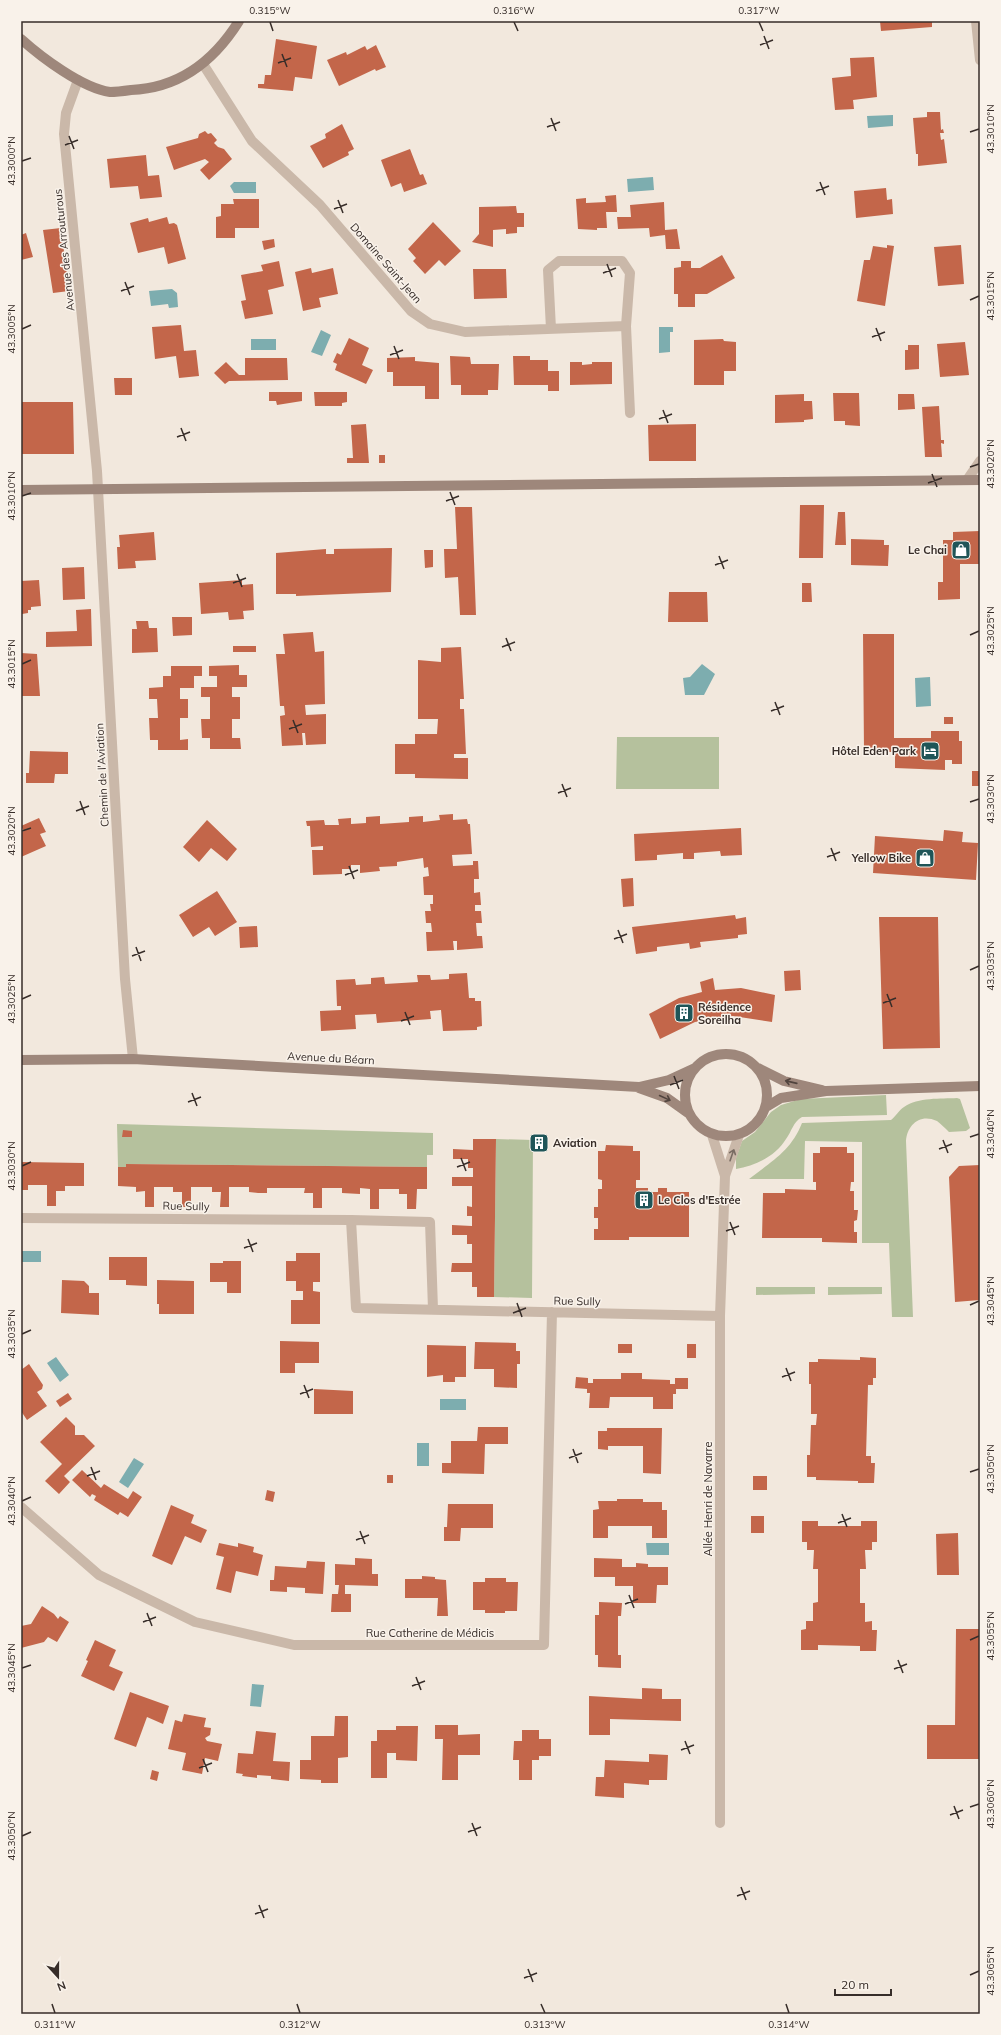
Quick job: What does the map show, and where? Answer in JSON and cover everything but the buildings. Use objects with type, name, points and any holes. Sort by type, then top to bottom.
[{"type":"street","points":[[21,39],[38,54],[78,80],[109,92],[145,90],[178,80],[203,64],[227,41],[239,21]]},
{"type":"street","points":[[976,21],[980,60]]},
{"type":"street","name":"Domaine Saint-Jean","points":[[203,64],[252,141],[320,205],[410,311],[430,324],[465,332],[626,326]]},
{"type":"street","name":"Avenue des Arrouturous","points":[[78,80],[66,113],[64,134],[98,489]]},
{"type":"street","points":[[550,329],[548,270],[559,261],[622,261],[630,273],[626,326],[630,413]]},
{"type":"street","points":[[967,480],[980,461]]},
{"type":"street","points":[[21,490],[980,480]]},
{"type":"street","name":"Chemin de l'Aviation","points":[[98,489],[125,978],[133,1059]]},
{"type":"street","points":[[719,1054],[733,1054],[747,1059],[757,1068],[765,1080],[768,1095],[766,1107],[756,1124],[739,1135],[726,1137],[712,1135],[700,1129],[688,1113],[684,1093],[687,1080],[695,1068],[706,1059],[719,1054]]},
{"type":"street","name":"Avenue du Béarn","points":[[21,1060],[133,1059],[639,1088],[666,1098],[688,1113]]},
{"type":"street","name":"Avenue du Béarn","points":[[639,1088],[669,1080],[695,1068]]},
{"type":"street","points":[[757,1068],[784,1081],[826,1091]]},
{"type":"street","points":[[766,1107],[781,1098],[826,1091],[874,1088],[980,1086]]},
{"type":"street","name":"Allée Henri de Navarre","points":[[712,1135],[725,1176]]},
{"type":"street","name":"Allée Henri de Navarre","points":[[720,1823],[720,1316],[725,1176],[739,1135]]},
{"type":"street","name":"Rue Sully","points":[[21,1218],[351,1220],[430,1222],[433,1309]]},
{"type":"street","name":"Rue Sully","points":[[351,1220],[356,1308],[720,1316]]},
{"type":"street","name":"Rue Catherine de Médicis","points":[[21,1507],[99,1576],[195,1622],[294,1645],[544,1645],[552,1312]]},
{"type":"green space","points":[[617,737],[719,737],[719,789],[616,789]]},
{"type":"green space","points":[[886,1095],[887,1115],[802,1117],[795,1124],[782,1145],[771,1155],[758,1163],[736,1169],[736,1158],[742,1141],[755,1132],[771,1112],[781,1105],[801,1099]]},
{"type":"green space","points":[[930,1099],[960,1099],[970,1128],[966,1131],[949,1132],[937,1121],[925,1118],[916,1122],[909,1130],[907,1135],[913,1317],[892,1317],[889,1243],[862,1243],[862,1142],[805,1141],[804,1179],[749,1179],[780,1155],[798,1133],[802,1123],[891,1120],[902,1108],[916,1102]]},
{"type":"green space","points":[[117,1124],[433,1133],[433,1155],[427,1155],[427,1167],[127,1164],[126,1167],[118,1167]]},
{"type":"green space","points":[[496,1139],[533,1140],[532,1298],[494,1297]]},
{"type":"green space","points":[[756,1287],[815,1287],[815,1294],[756,1295]]},
{"type":"green space","points":[[828,1287],[882,1287],[882,1294],[828,1295]]},
{"type":"water","points":[[893,115],[893,126],[868,128],[867,116]]},
{"type":"water","points":[[653,177],[654,190],[628,192],[627,179]]},
{"type":"water","points":[[234,182],[256,182],[256,193],[234,193],[230,186]]},
{"type":"water","points":[[172,289],[177,293],[178,307],[169,308],[168,304],[151,306],[149,291]]},
{"type":"water","points":[[659,327],[673,327],[673,332],[670,332],[670,352],[659,353]]},
{"type":"water","points":[[321,330],[331,335],[322,356],[311,352]]},
{"type":"water","points":[[251,339],[276,339],[276,350],[251,350]]},
{"type":"water","points":[[702,664],[715,674],[704,695],[685,695],[683,678],[690,677]]},
{"type":"water","points":[[930,677],[931,706],[916,707],[915,678]]},
{"type":"water","points":[[21,1251],[41,1251],[41,1262],[21,1262]]},
{"type":"water","points":[[56,1357],[69,1375],[60,1382],[47,1363]]},
{"type":"water","points":[[440,1399],[466,1399],[466,1410],[440,1410]]},
{"type":"water","points":[[417,1443],[429,1443],[429,1466],[417,1466]]},
{"type":"water","points":[[134,1458],[144,1464],[128,1488],[119,1482]]},
{"type":"water","points":[[646,1543],[669,1543],[669,1555],[647,1555]]},
{"type":"water","points":[[252,1684],[264,1685],[261,1707],[250,1706]]},
{"type":"place","name":"Le Chai","points":[[961,550]]},
{"type":"place","name":"Hôtel Eden Park","points":[[930,751]]},
{"type":"place","name":"Yellow Bike","points":[[925,858]]},
{"type":"place","name":"Résidence Soreilha","points":[[684,1013]]},
{"type":"place","name":"Aviation","points":[[539,1143]]},
{"type":"place","name":"Le Clos d'Estrée","points":[[644,1200]]}]
